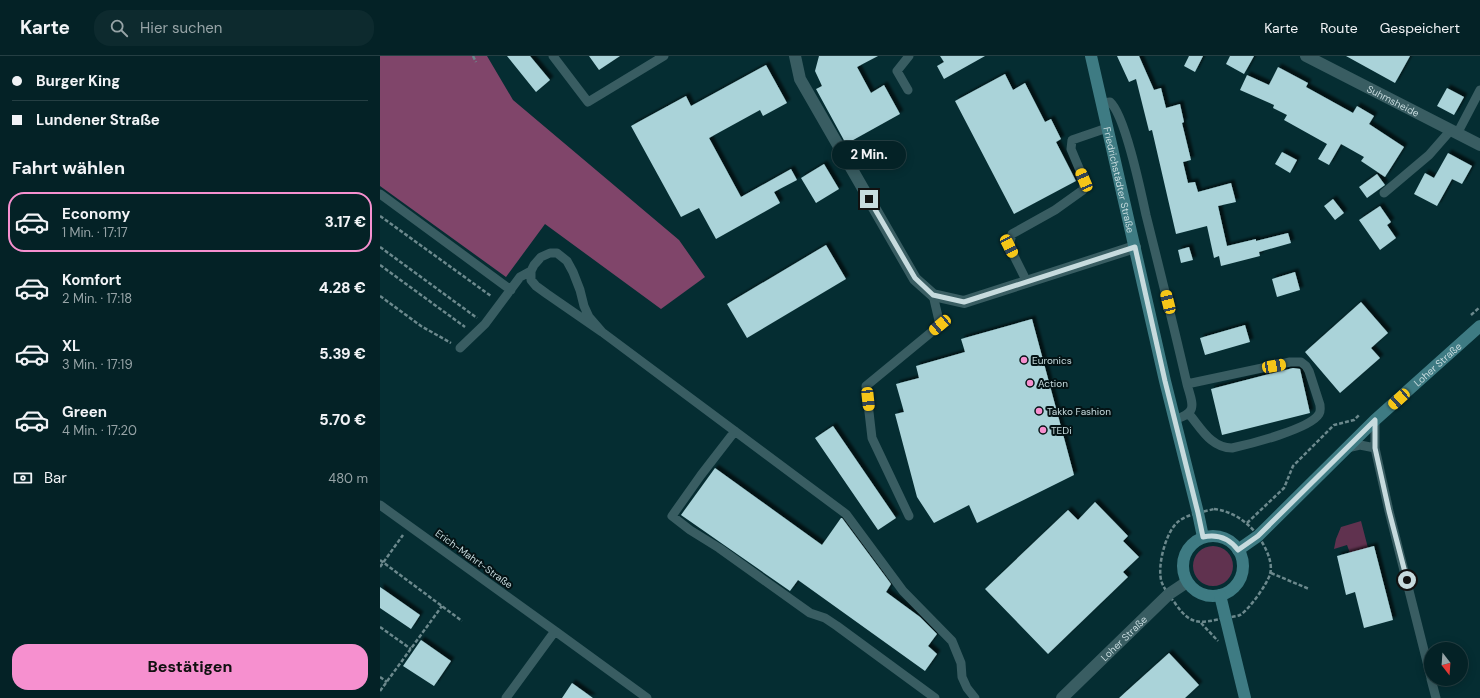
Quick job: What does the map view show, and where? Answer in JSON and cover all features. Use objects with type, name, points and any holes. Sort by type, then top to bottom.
[{"type":"street","points":[[795,56],[800,79],[915,278],[933,295],[964,302],[1135,247]]},
{"type":"street","name":"Friedrichstädter Straße","points":[[1090,56],[1165,381],[1203,537]]},
{"type":"street","name":"Suhmsheide","points":[[1306,56],[1480,145]]},
{"type":"street","name":"Loher Straße","points":[[1238,550],[1258,536],[1375,420],[1480,326]]},
{"type":"street","points":[[1214,535],[1220,536],[1230,541],[1238,550],[1243,561],[1242,574],[1236,585],[1226,593],[1220,595],[1205,595],[1192,588],[1187,582],[1183,570],[1183,559],[1188,548],[1197,540],[1214,535]]},
{"type":"street","name":"Loher Straße","points":[[1062,698],[1169,594],[1187,582]]},
{"type":"street","points":[[1220,595],[1246,698]]},
{"type":"lane","points":[[553,56],[588,102],[664,56]]},
{"type":"lane","points":[[908,90],[897,71],[909,56]]},
{"type":"lane","points":[[1384,193],[1454,132],[1480,90]]},
{"type":"lane","points":[[1102,103],[1110,102],[1113,105],[1124,129],[1146,212],[1192,405],[1189,414]]},
{"type":"lane","points":[[1027,282],[1009,246],[1012,234],[1056,210],[1083,190],[1084,180],[1071,150],[1072,140],[1107,128]]},
{"type":"lane","points":[[380,194],[511,290]]},
{"type":"lane","points":[[602,332],[589,317],[573,272],[567,261],[557,253],[550,253],[541,258],[534,265],[531,271],[531,280],[536,286],[602,332],[846,514],[903,591],[952,641],[961,663],[962,677],[967,688],[975,698]]},
{"type":"lane","points":[[460,348],[485,324],[520,277],[531,271]]},
{"type":"lane","points":[[909,516],[872,438],[866,386],[940,325],[933,295]]},
{"type":"lane","points":[[1187,384],[1290,362],[1301,362],[1309,371],[1320,405],[1319,414],[1314,420],[1280,435],[1232,448],[1224,448],[1208,438],[1189,414]]},
{"type":"lane","points":[[1175,419],[1189,414]]},
{"type":"lane","points":[[1375,420],[1375,448],[1424,651]]},
{"type":"lane","points":[[735,431],[672,516],[810,613],[825,618],[838,626],[935,698]]},
{"type":"lane","points":[[1347,448],[1360,445],[1375,448]]},
{"type":"lane","name":"Erich-Mahrt-Straße","points":[[380,505],[647,698]]},
{"type":"lane","points":[[506,698],[555,632]]},
{"type":"lane","points":[[1433,686],[1436,698]]},
{"type":"path","points":[[473,56],[476,62]]},
{"type":"path","points":[[380,216],[501,303]]},
{"type":"path","points":[[380,247],[485,324]]},
{"type":"path","points":[[380,265],[475,334]]},
{"type":"path","points":[[380,296],[421,326],[460,348]]},
{"type":"path","points":[[1468,317],[1480,307]]},
{"type":"path","points":[[1247,523],[1284,488],[1293,466],[1334,425],[1354,420],[1359,415]]},
{"type":"path","points":[[1214,509],[1226,511],[1247,523],[1258,536],[1267,552],[1271,573],[1261,590],[1246,610],[1239,616],[1226,617],[1200,623],[1194,621],[1178,608],[1161,582],[1160,566],[1164,548],[1171,530],[1180,520],[1214,509]]},
{"type":"path","points":[[380,567],[409,526]]},
{"type":"path","points":[[380,560],[462,621]]},
{"type":"path","points":[[1271,573],[1309,588]]},
{"type":"path","points":[[380,691],[442,606]]},
{"type":"path","points":[[380,626],[411,649]]},
{"type":"path","points":[[380,677],[387,682]]},
{"type":"shaded area","points":[[380,56],[487,56],[513,100],[679,240],[705,277],[661,309],[545,224],[506,277],[380,186]]},
{"type":"shaded area","points":[[1361,521],[1368,548],[1350,553],[1347,545],[1334,549],[1341,527]]},
{"type":"shaded area","points":[[1209,546],[1217,546],[1224,549],[1230,555],[1233,566],[1230,577],[1224,583],[1217,586],[1209,586],[1202,583],[1196,577],[1193,570],[1193,562],[1196,555],[1202,549]]},
{"type":"building","points":[[507,56],[530,56],[550,80],[536,92]]},
{"type":"building","points":[[589,56],[620,56],[599,70]]},
{"type":"building","points":[[819,56],[878,56],[857,67],[871,93],[884,85],[900,114],[846,144],[816,89],[822,86],[815,71]]},
{"type":"building","points":[[940,56],[985,56],[944,79],[937,66],[944,62]]},
{"type":"building","points":[[1117,56],[1139,56],[1154,90],[1161,88],[1166,108],[1180,104],[1184,122],[1182,123],[1191,160],[1183,162],[1188,183],[1195,182],[1198,192],[1231,183],[1236,202],[1218,206],[1227,246],[1288,233],[1291,243],[1259,252],[1260,256],[1221,266],[1219,256],[1214,258],[1207,226],[1176,234],[1152,130],[1149,131],[1136,79],[1129,82]]},
{"type":"building","points":[[1189,56],[1203,56],[1195,72],[1184,66]]},
{"type":"building","points":[[1230,56],[1254,56],[1244,74],[1226,64]]},
{"type":"building","points":[[1346,56],[1410,56],[1395,83]]},
{"type":"building","points":[[766,65],[787,103],[763,116],[760,110],[709,138],[741,197],[791,169],[797,180],[774,192],[780,203],[716,239],[699,208],[681,217],[631,126],[686,96],[691,106]]},
{"type":"building","points":[[1278,67],[1308,83],[1306,87],[1353,113],[1357,106],[1374,116],[1369,124],[1404,147],[1385,177],[1361,161],[1364,157],[1341,144],[1329,165],[1318,159],[1327,144],[1284,120],[1287,115],[1273,108],[1274,105],[1240,90],[1247,75],[1269,85]]},
{"type":"building","points":[[1005,74],[1013,90],[1025,83],[1045,122],[1051,119],[1061,139],[1056,142],[1076,181],[1014,214],[955,101]]},
{"type":"building","points":[[1447,88],[1464,97],[1454,115],[1437,106]]},
{"type":"building","points":[[1282,152],[1297,160],[1290,173],[1275,164]]},
{"type":"building","points":[[1448,153],[1472,166],[1462,184],[1452,179],[1437,206],[1414,194],[1425,173],[1434,178]]},
{"type":"building","points":[[824,164],[839,189],[816,203],[801,178]]},
{"type":"building","points":[[1377,174],[1385,185],[1367,198],[1359,187]]},
{"type":"building","points":[[1333,199],[1344,213],[1335,220],[1324,206]]},
{"type":"building","points":[[1380,206],[1391,222],[1387,225],[1396,238],[1380,250],[1359,220]]},
{"type":"building","points":[[826,245],[846,279],[747,338],[727,304]]},
{"type":"building","points":[[1189,247],[1193,260],[1181,263],[1178,250]]},
{"type":"building","points":[[1295,272],[1300,290],[1277,297],[1272,279]]},
{"type":"building","points":[[1361,302],[1388,333],[1371,348],[1380,358],[1340,393],[1305,352]]},
{"type":"building","points":[[1032,319],[1074,475],[977,523],[969,505],[934,523],[917,497],[895,414],[904,412],[896,384],[919,378],[916,366],[965,352],[961,339]]},
{"type":"building","points":[[1245,325],[1250,342],[1205,355],[1200,338]]},
{"type":"building","points":[[1293,368],[1300,369],[1310,413],[1222,435],[1211,389]]},
{"type":"building","points":[[833,426],[896,518],[878,530],[815,438]]},
{"type":"building","points":[[715,468],[822,545],[842,518],[891,584],[886,592],[920,617],[937,634],[928,646],[937,654],[925,671],[798,580],[790,591],[681,515]]},
{"type":"building","points":[[1095,502],[1128,536],[1123,541],[1139,557],[1123,572],[1128,577],[1048,654],[985,589],[1068,510],[1078,520]]},
{"type":"building","points":[[1374,546],[1393,620],[1364,628],[1355,592],[1346,595],[1337,556]]},
{"type":"building","points":[[380,587],[420,615],[411,629],[380,608]]},
{"type":"building","points":[[421,640],[451,661],[434,686],[403,666]]},
{"type":"building","points":[[1169,653],[1199,685],[1185,698],[1119,698]]},
{"type":"building","points":[[572,683],[593,698],[562,698]]},
{"type":"place","name":"Euronics","points":[[1024,360]]},
{"type":"place","name":"Action","points":[[1030,383]]},
{"type":"place","name":"Takko Fashion","points":[[1039,411]]},
{"type":"place","name":"TEDi","points":[[1043,430]]},
{"type":"route","points":[[869,199],[915,278],[933,295],[964,302],[1135,247],[1165,381],[1203,537],[1214,535],[1220,536],[1230,541],[1238,550],[1258,536],[1375,420],[1375,448],[1389,511],[1407,580]]}]
